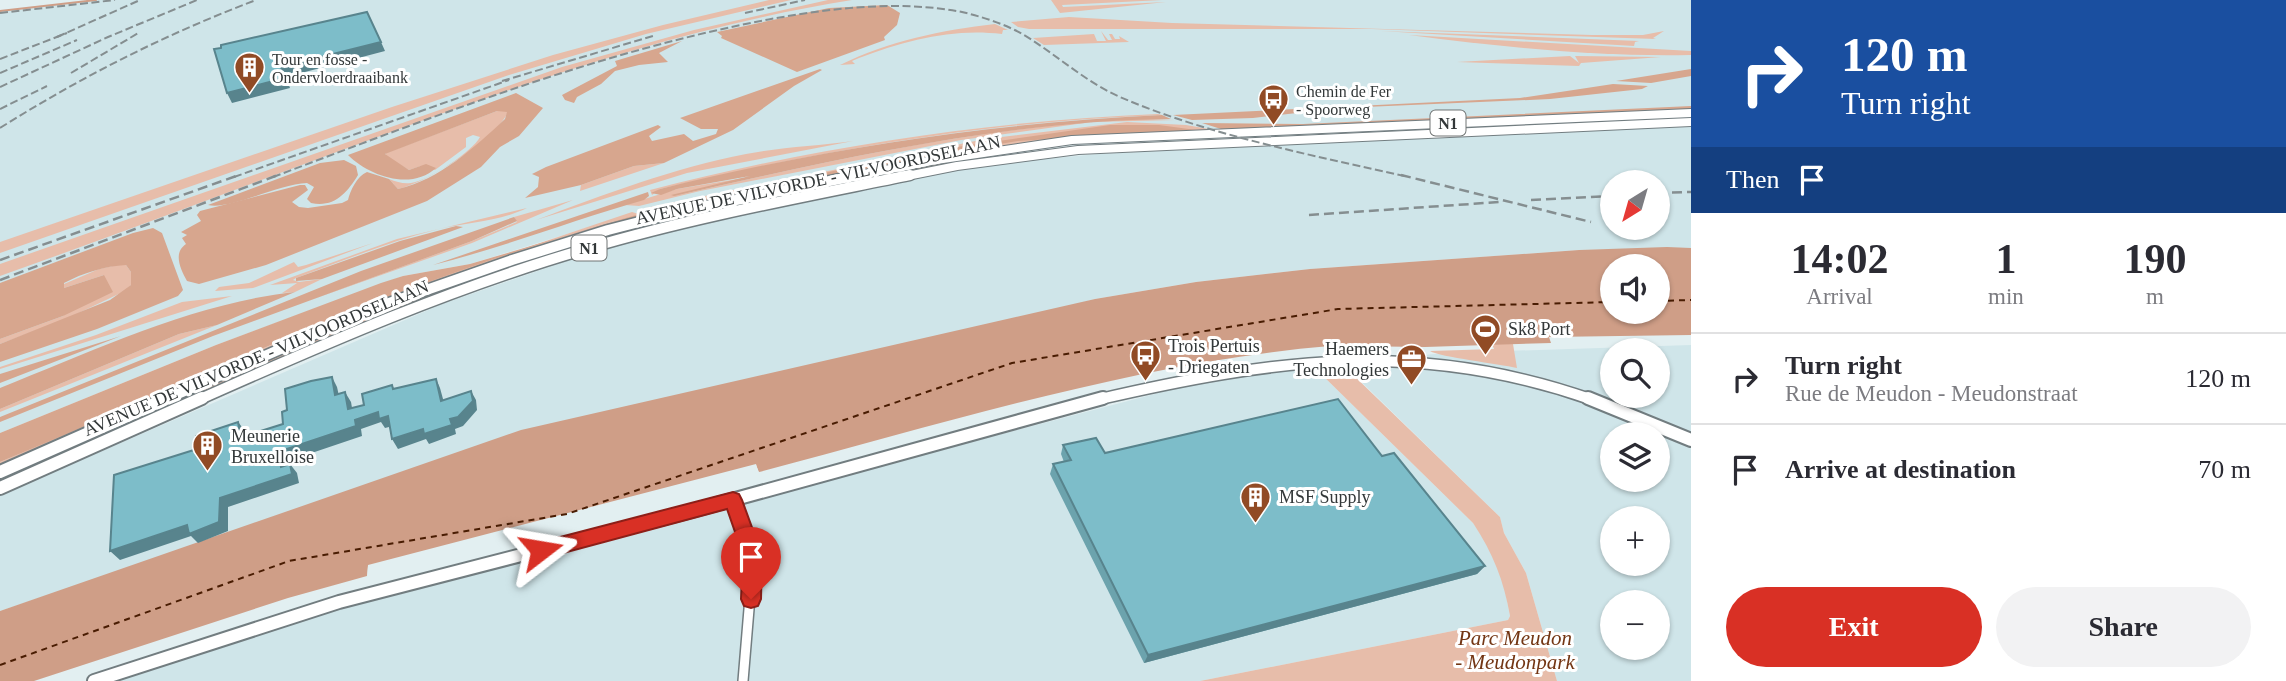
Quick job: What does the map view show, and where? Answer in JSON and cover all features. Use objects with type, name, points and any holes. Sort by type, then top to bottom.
[{"type":"main road","name":"AVENUE DE VILVORDE - VILVOORDSELAAN","points":[[0,472],[372,309],[536,252],[682,211],[936,160],[1072,140],[1691,113]]},
{"type":"main road","name":"AVENUE DE VILVORDE - VILVOORDSELAAN","points":[[0,488],[333,340],[446,295],[588,248],[735,211],[957,166],[1078,150],[1691,122]]},
{"type":"main road","points":[[94,681],[318,608],[1163,385],[1248,370],[1347,360],[1425,362],[1506,375],[1592,400],[1691,440]]},
{"type":"street","points":[[733,500],[753,561],[743,681]]},
{"type":"shaded area","points":[[97,0],[1691,0],[1691,110],[1058,139],[903,162],[586,228],[470,264],[403,276],[216,345],[0,433],[0,11]]},
{"type":"shaded area","points":[[887,5],[900,13],[897,25],[884,37],[885,40],[797,72],[721,38],[717,32],[829,8]]},
{"type":"shaded area","points":[[682,41],[659,53],[668,62],[615,71],[601,84],[577,97],[574,103],[565,100],[562,95],[617,66],[615,61]]},
{"type":"shaded area","points":[[1691,69],[1691,76],[1651,83],[1616,81]]},
{"type":"shaded area","points":[[822,70],[794,86],[733,130],[664,163],[634,166],[581,185],[525,198],[538,187],[539,177],[532,174],[546,167],[658,125],[661,127],[649,136],[652,141],[684,134],[693,141],[716,134],[718,129],[701,129],[680,118]]},
{"type":"shaded area","points":[[1613,84],[1648,86],[1642,89],[1550,99],[1342,108],[1253,118],[1192,120],[1173,115],[1520,98]]},
{"type":"shaded area","points":[[516,93],[543,108],[519,136],[500,147],[481,167],[427,201],[266,265],[199,284],[187,281],[179,256],[186,244],[182,238],[187,235],[181,232],[201,221],[197,215],[200,211],[300,185],[305,185],[308,190],[292,202],[299,207],[342,203],[348,200],[357,180],[367,172],[389,179],[398,189],[413,185],[442,170],[469,151],[505,119],[507,112],[497,111],[385,154],[409,170],[426,164],[436,168],[415,179],[403,180],[378,174],[348,155]]},
{"type":"shaded area","points":[[1691,106],[1691,110],[1266,128],[1221,129],[1202,123],[1303,124]]},
{"type":"shaded area","points":[[1162,115],[1171,119],[1108,121],[983,134],[859,156],[674,196],[671,195],[750,176],[677,189],[661,195],[651,193],[784,161],[909,140],[1035,124]]},
{"type":"shaded area","points":[[1110,125],[1159,125],[1196,130],[1018,141],[934,155],[668,210],[667,207],[921,152]]},
{"type":"shaded area","points":[[1691,126],[1691,248],[1579,250],[1310,269],[1196,282],[1095,299],[201,544],[0,611],[0,495],[442,304],[642,235],[861,187],[981,165],[1098,154]]},
{"type":"shaded area","points":[[344,160],[356,166],[358,175],[349,188],[333,201],[311,203],[307,199],[314,187],[307,183],[295,184],[229,204],[208,205],[320,163]]},
{"type":"shaded area","points":[[648,192],[649,196],[644,200],[433,265]]},
{"type":"shaded area","points":[[636,215],[642,216],[524,249],[362,307],[0,462],[0,433],[216,345],[403,276],[470,264]]},
{"type":"shaded area","points":[[514,217],[517,221],[472,241],[213,336],[0,422],[0,417],[361,271]]},
{"type":"shaded area","points":[[456,226],[463,227],[322,279],[296,281],[296,278],[400,241]]},
{"type":"shaded area","points":[[153,228],[162,233],[183,290],[178,296],[97,329],[0,362],[0,344],[110,300],[131,285],[131,272],[126,265],[110,267],[86,273],[64,283],[64,288],[104,275],[113,292],[63,316],[0,339],[0,283]]},
{"type":"shaded area","points":[[1691,248],[1691,335],[1549,337],[1551,343],[1425,347],[1344,346],[1341,351],[1330,346],[1258,354],[1115,380],[971,415],[759,472],[756,465],[368,566],[367,576],[288,598],[34,681],[0,681],[0,611],[521,430],[1095,299],[1196,282],[1310,269],[1579,250]]},
{"type":"shaded area","points":[[295,292],[217,325],[179,334],[0,409],[0,388],[108,344],[220,306]]},
{"type":"shaded area","points":[[121,336],[0,383],[0,374]]},
{"type":"shaded area","points":[[1691,345],[1691,681],[1557,681],[1526,573],[1504,533],[1500,517],[1342,363],[1445,353],[1600,348],[1600,408],[1670,408],[1670,346]]},
{"type":"shaded area","points":[[1313,366],[1473,523],[1490,548],[1504,585],[1510,616],[1508,620],[1200,681],[117,681],[290,620],[1193,384],[1260,371]]},
{"type":"green space","points":[[769,0],[791,0],[646,34],[509,75],[0,253],[0,242],[392,107],[553,55]]},
{"type":"green space","points":[[828,0],[852,0],[740,22],[575,68],[413,124],[0,276],[0,264],[562,67],[694,30]]},
{"type":"green space","points":[[1051,0],[1162,0],[1062,5],[1063,7],[1166,2],[1060,13]]},
{"type":"green space","points":[[1069,17],[1172,23],[1592,35],[1643,35],[1664,31],[1653,38],[1656,39],[1372,29],[1029,29],[1018,27],[1011,22]]},
{"type":"green space","points":[[995,24],[1008,30],[1003,30],[1002,34],[966,33],[930,37],[852,61],[855,64],[840,65],[877,49],[916,38]]},
{"type":"green space","points":[[1101,31],[1108,40],[1112,40],[1109,34],[1112,34],[1115,39],[1120,39],[1119,36],[1129,42],[1044,45],[1033,38],[1094,34],[1097,41],[1106,41]]},
{"type":"green space","points":[[1381,31],[1639,41],[1635,42],[1634,46]]},
{"type":"green space","points":[[1409,35],[1691,51],[1691,55],[1550,50]]},
{"type":"green space","points":[[1570,56],[1579,63],[1575,56],[1661,57],[1581,63],[1579,66],[1457,62]]},
{"type":"green space","points":[[497,111],[508,112],[501,123],[476,147],[431,175],[460,157],[480,137],[473,135],[466,138],[466,147],[435,170],[421,166],[409,170],[385,156],[386,153]]},
{"type":"green space","points":[[1162,115],[1035,124],[909,140],[722,175],[660,189],[652,195],[650,190],[775,161],[901,138],[1029,123],[1094,118]]},
{"type":"green space","points":[[1144,119],[1175,120],[1096,122]]},
{"type":"green space","points":[[1090,122],[961,140],[700,191],[639,206],[625,205],[677,189],[750,177],[674,196],[908,147]]},
{"type":"green space","points":[[1127,122],[1186,125],[1215,130],[1076,138],[993,147],[870,168],[665,211],[646,208],[985,139]]},
{"type":"green space","points":[[853,141],[687,173],[536,220],[640,182],[719,160],[773,150]]},
{"type":"green space","points":[[959,159],[960,162],[555,255],[201,392],[202,388],[374,314],[551,250],[703,210]]},
{"type":"green space","points":[[664,163],[580,191],[581,185],[634,166]]},
{"type":"green space","points":[[427,177],[411,185],[398,189],[389,179],[408,183]]},
{"type":"green space","points":[[573,200],[472,243],[305,302],[472,241],[517,222],[514,217]]},
{"type":"green space","points":[[527,208],[494,219],[421,234],[367,252],[296,278],[293,280],[299,282],[322,279],[295,292],[282,293],[297,283],[270,285],[397,239]]},
{"type":"green space","points":[[632,212],[642,215],[599,225],[642,216],[247,357],[0,467],[0,462],[352,310],[445,275]]},
{"type":"green space","points":[[373,243],[253,288],[215,291],[219,287],[249,283],[294,262],[298,267]]},
{"type":"green space","points":[[126,265],[131,272],[131,285],[125,291],[66,319],[0,344],[0,339],[63,316],[104,275],[64,288],[64,284],[99,269]]},
{"type":"green space","points":[[232,296],[0,369],[182,302]]},
{"type":"green space","points":[[217,325],[0,412],[0,409],[179,334]]},
{"type":"green space","name":"Sk8 Port","points":[[1492,344],[1513,344],[1517,368],[1430,351],[1494,349]]},
{"type":"green space","name":"Parc Meudon - Meudonpark","points":[[1347,369],[1500,517],[1504,533],[1526,573],[1557,681],[1200,681],[1508,620],[1510,616],[1497,568],[1473,523],[1318,371]]},
{"type":"pier","points":[[756,464],[759,474],[756,474],[754,469],[371,568],[371,577],[367,580],[368,565]]},
{"type":"building","points":[[367,12],[381,42],[281,67],[285,78],[227,93],[214,49],[221,48],[221,45]]},
{"type":"building","name":"Meunerie Bruxelloise","points":[[332,377],[335,395],[345,392],[348,409],[364,405],[362,394],[392,385],[393,389],[436,379],[441,401],[471,391],[473,401],[458,417],[450,419],[452,425],[424,434],[423,429],[392,439],[388,416],[379,419],[378,412],[355,420],[356,426],[278,452],[281,467],[290,464],[292,474],[220,498],[219,522],[189,534],[187,525],[110,551],[114,475],[197,449],[196,436],[238,422],[240,433],[247,430],[248,435],[283,424],[282,412],[287,410],[285,389]]},
{"type":"building","name":"MSF Supply","points":[[1338,399],[1382,456],[1394,453],[1485,566],[1148,655],[1053,464],[1071,460],[1063,445],[1096,438],[1105,453]]},
{"type":"waterway","points":[[0,11],[96,0]]},
{"type":"ferry route","points":[[1670,301],[1691,300]]},
{"type":"ferry route","points":[[0,665],[289,561],[567,514],[1012,363],[1338,309],[1600,302]]},
{"type":"railway","points":[[0,13],[115,0]]},
{"type":"railway","points":[[59,36],[140,0]]},
{"type":"railway","points":[[0,87],[108,37],[197,0]]},
{"type":"railway","points":[[0,128],[125,58],[189,27],[256,0]]},
{"type":"railway","points":[[745,13],[805,0]]},
{"type":"railway","points":[[273,177],[519,87],[644,49],[771,19],[842,9],[891,6],[962,12],[1009,27],[1107,91],[1189,123],[1409,177]]},
{"type":"railway","points":[[71,73],[140,32]]},
{"type":"railway","points":[[59,36],[67,33]]},
{"type":"railway","points":[[502,81],[656,35]]},
{"type":"railway","points":[[0,59],[59,36]]},
{"type":"railway","points":[[0,73],[77,40]]},
{"type":"railway","points":[[234,177],[509,80]]},
{"type":"railway","points":[[0,109],[47,86]]},
{"type":"railway","points":[[0,260],[239,175]]},
{"type":"railway","points":[[0,280],[278,175]]},
{"type":"railway","points":[[1401,175],[1591,222]]},
{"type":"railway","points":[[1670,193],[1691,192]]},
{"type":"railway","points":[[1531,200],[1600,197]]},
{"type":"railway","points":[[1309,215],[1500,202]]},
{"type":"place","name":"Tour en fosse - Ondervloerdraaibank","points":[[249,95]]},
{"type":"place","name":"Chemin de Fer - Spoorweg","points":[[1273,127]]},
{"type":"place","name":"Sk8 Port","points":[[1485,356]]},
{"type":"place","name":"Trois Pertuis - Driegaten","points":[[1145,383]]},
{"type":"place","name":"Haemers Technologies","points":[[1412,386]]},
{"type":"place","name":"Meunerie Bruxelloise","points":[[208,473]]},
{"type":"place","name":"MSF Supply","points":[[1256,524]]},
{"type":"route","points":[[541,550],[733,500],[752,555],[751,599]]}]
